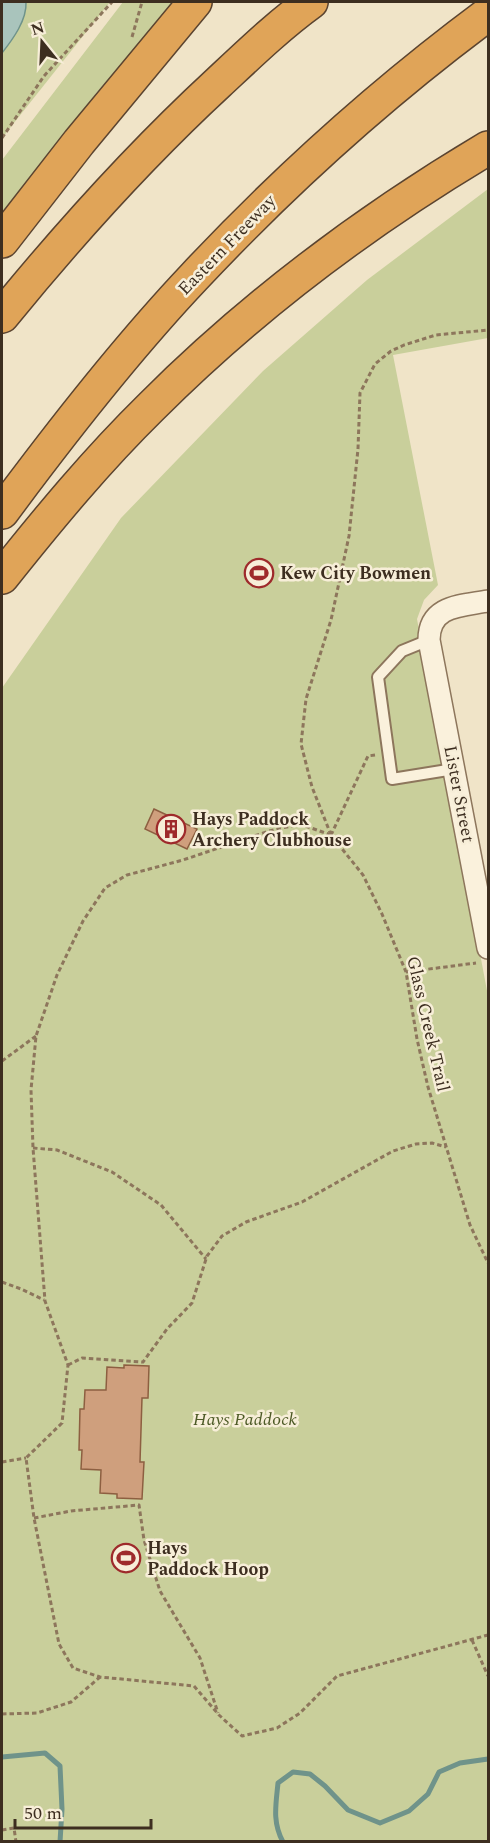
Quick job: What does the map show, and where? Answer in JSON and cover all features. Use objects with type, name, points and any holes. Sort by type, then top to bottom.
[{"type":"highway","points":[[2,241],[79,142],[195,2]]},
{"type":"highway","points":[[2,316],[111,189],[178,120],[240,62],[311,2]]},
{"type":"highway","name":"Eastern Freeway","points":[[2,512],[130,348],[194,277],[329,144],[404,81],[489,15]]},
{"type":"highway","points":[[2,577],[56,508],[99,460],[202,358],[264,305],[357,234],[420,190],[489,148]]},
{"type":"street","points":[[429,640],[432,622],[443,611],[489,601]]},
{"type":"street","name":"Lister Street","points":[[429,640],[485,910],[483,955]]},
{"type":"lane","points":[[429,640],[402,651],[378,677],[392,779],[454,769]]},
{"type":"path","points":[[2,138],[44,76],[112,2]]},
{"type":"path","points":[[131,41],[142,2]]},
{"type":"path","name":"Glass Creek Trail","points":[[489,330],[436,335],[391,351],[375,364],[360,393],[358,449],[349,536],[331,620],[306,699],[301,744],[312,787],[331,834],[363,875],[406,972],[428,1087],[470,1225],[489,1263]]},
{"type":"path","points":[[2,1462],[26,1458],[62,1423],[68,1365],[45,1300],[33,1148],[32,1090],[36,1035],[57,975],[83,921],[105,888],[127,874],[183,860],[269,831],[300,824],[331,834],[368,756],[388,753]]},
{"type":"path","points":[[406,972],[483,955]]},
{"type":"path","points":[[2,1061],[36,1035]]},
{"type":"path","points":[[68,1365],[82,1358],[143,1362],[167,1329],[192,1303],[206,1259],[222,1236],[246,1222],[302,1202],[393,1151],[416,1144],[432,1143],[446,1147]]},
{"type":"path","points":[[33,1148],[57,1150],[112,1172],[161,1205],[206,1259]]},
{"type":"path","points":[[2,1282],[45,1300]]},
{"type":"path","points":[[26,1458],[34,1518],[59,1644],[73,1668],[100,1677],[194,1686],[219,1715],[242,1736],[277,1728],[300,1713],[337,1676],[489,1635]]},
{"type":"path","points":[[34,1518],[71,1511],[139,1505],[144,1540],[160,1591],[200,1658],[219,1715]]},
{"type":"path","points":[[472,1640],[489,1676]]},
{"type":"path","points":[[2,1714],[37,1713],[71,1702],[100,1677]]},
{"type":"path","points":[[2,1830],[14,1828],[16,1842]]},
{"type":"green space","points":[[2,2],[110,2],[2,138]]},
{"type":"green space","points":[[123,2],[178,2],[97,92],[2,219],[2,160]]},
{"type":"green space","name":"Hays Paddock","points":[[488,189],[488,338],[393,355],[438,585],[424,600],[417,619],[488,996],[488,1841],[2,1842],[2,688],[121,518],[263,371],[367,280]]},
{"type":"water","points":[[2,2],[26,2],[26,9],[15,35],[2,53]]},
{"type":"building","name":"Hays Paddock Archery Clubhouse","points":[[154,809],[197,829],[187,849],[145,829]]},
{"type":"building","points":[[124,1365],[149,1366],[148,1398],[142,1398],[140,1462],[144,1462],[142,1499],[117,1498],[117,1494],[100,1493],[101,1470],[81,1469],[80,1409],[84,1409],[85,1390],[106,1390],[107,1367],[124,1368]]},
{"type":"waterway","points":[[2,1757],[45,1753],[60,1766],[62,1809],[60,1842]]},
{"type":"waterway","points":[[283,1842],[276,1820],[278,1783],[293,1772],[310,1774],[348,1810],[380,1823],[409,1811],[428,1794],[439,1772],[460,1763],[488,1759]]},
{"type":"place","name":"Kew City Bowmen","points":[[259,573]]},
{"type":"place","name":"Hays Paddock Archery Clubhouse","points":[[171,829]]},
{"type":"place","name":"Hays Paddock Hoop","points":[[126,1558]]}]
